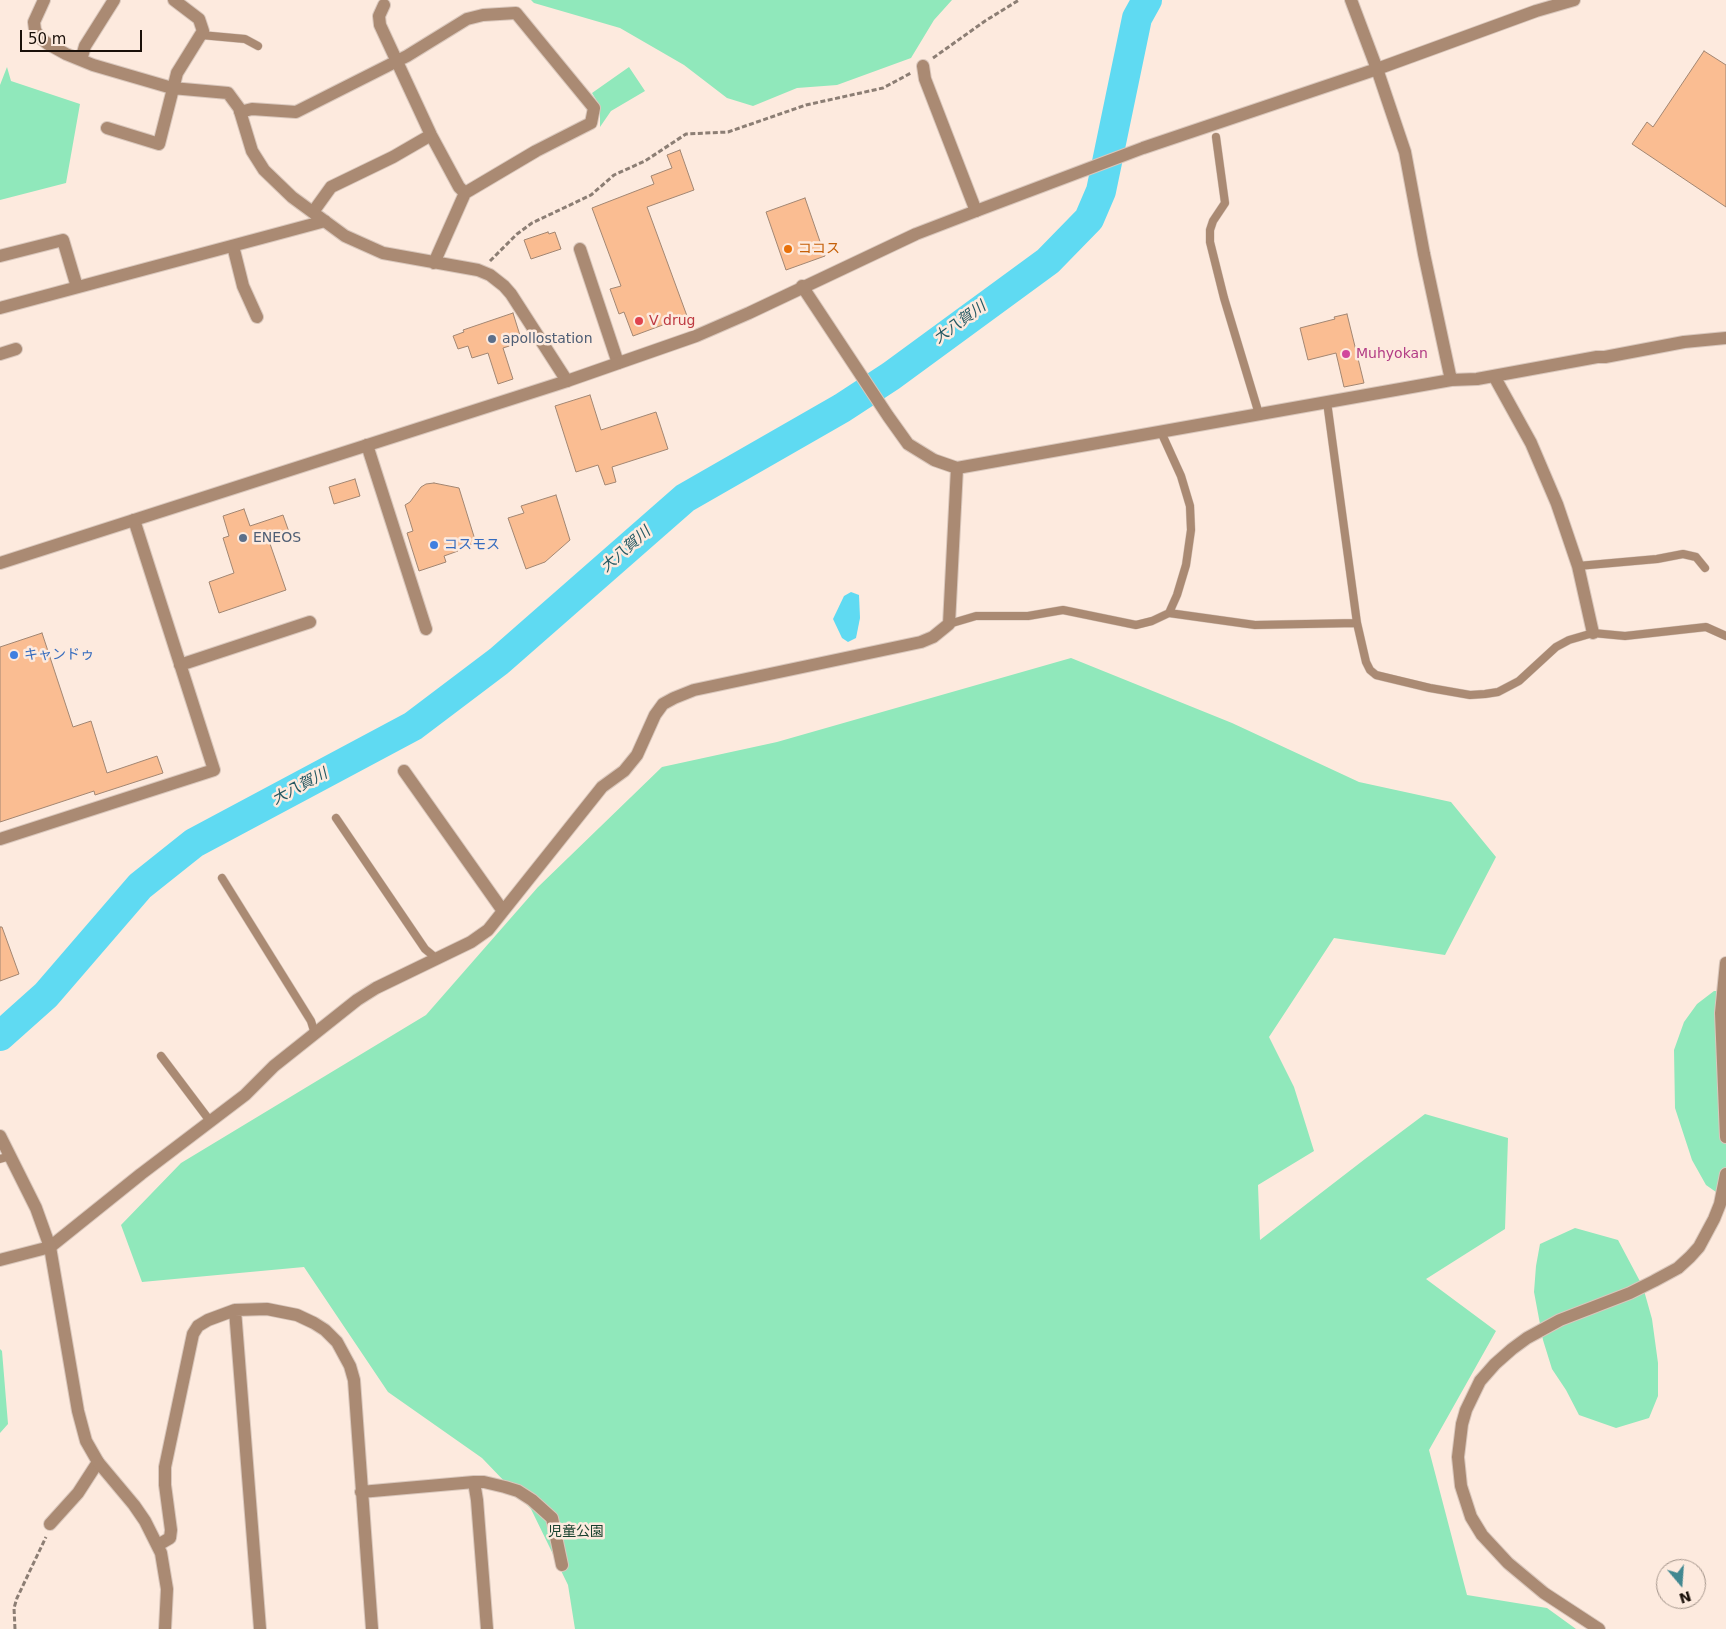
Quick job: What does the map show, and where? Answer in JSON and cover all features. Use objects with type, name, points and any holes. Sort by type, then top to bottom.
[{"type":"street","points":[[44,0],[34,22],[35,30],[39,37],[48,44],[81,60],[172,88],[228,94],[240,112],[252,151],[257,160],[292,197],[345,236],[383,253],[482,272],[504,286],[567,381]]},
{"type":"street","points":[[81,60],[85,46],[114,0]]},
{"type":"street","points":[[107,128],[160,144],[176,73],[203,31],[199,18],[174,0]]},
{"type":"street","points":[[1351,0],[1377,68],[1405,152],[1450,380]]},
{"type":"street","points":[[0,563],[567,381],[696,336],[916,234],[1062,178],[1142,148],[1574,0]]},
{"type":"street","points":[[384,5],[379,16],[380,25],[431,135],[464,193]]},
{"type":"street","points":[[240,112],[259,109],[296,112],[397,61],[467,19],[483,15],[516,13],[594,108],[592,123],[536,151],[464,193],[434,263]]},
{"type":"street","points":[[922,66],[925,79],[976,211]]},
{"type":"street","points":[[313,212],[331,187],[431,135]]},
{"type":"street","points":[[0,308],[325,221]]},
{"type":"street","points":[[0,256],[63,240],[77,287]]},
{"type":"street","points":[[233,246],[243,286],[257,317]]},
{"type":"street","points":[[580,250],[618,363]]},
{"type":"street","points":[[802,286],[908,444],[934,460],[957,468],[1450,380],[1477,379],[1596,357],[1605,358],[1684,342],[1726,338]]},
{"type":"street","points":[[0,354],[16,349]]},
{"type":"street","points":[[1494,376],[1531,444],[1557,504],[1578,566],[1593,633]]},
{"type":"street","points":[[367,445],[426,629]]},
{"type":"street","points":[[0,1260],[50,1247],[245,1095],[274,1066],[314,1034],[376,988],[471,942],[488,930],[602,787],[624,771],[633,760],[644,742],[655,715],[663,704],[694,690],[921,642],[933,637],[949,624],[957,468]]},
{"type":"street","points":[[0,839],[214,770],[134,520]]},
{"type":"street","points":[[180,664],[310,622]]},
{"type":"street","points":[[404,771],[503,911]]},
{"type":"street","points":[[1726,963],[1721,1013],[1726,1137]]},
{"type":"street","points":[[0,1136],[5,1157],[36,1208],[50,1247],[86,1441],[98,1462],[134,1505],[158,1545],[165,1569],[167,1589],[165,1629]]},
{"type":"street","points":[[1600,1629],[1544,1593],[1508,1563],[1482,1535],[1472,1517],[1460,1486],[1458,1457],[1462,1424],[1466,1410],[1480,1381],[1495,1364],[1527,1338],[1560,1320],[1630,1293],[1678,1268],[1690,1257],[1699,1247],[1714,1219],[1720,1204],[1726,1174]]},
{"type":"street","points":[[158,1545],[170,1538],[171,1530],[165,1485],[166,1467],[193,1334],[198,1326],[208,1320],[235,1310],[267,1309],[297,1315],[325,1330],[337,1342],[345,1354],[354,1380],[372,1629]]},
{"type":"street","points":[[235,1310],[260,1629]]},
{"type":"street","points":[[50,1524],[78,1493],[98,1462]]},
{"type":"street","points":[[361,1492],[474,1482],[484,1482],[518,1491],[532,1500],[552,1518],[562,1565]]},
{"type":"street","points":[[474,1482],[487,1629]]},
{"type":"lane","points":[[201,35],[245,39],[258,46]]},
{"type":"lane","points":[[1216,138],[1225,203],[1213,221],[1210,230],[1210,242],[1224,298],[1259,414]]},
{"type":"lane","points":[[1327,402],[1357,624],[1366,662],[1370,670],[1376,675],[1470,695],[1498,692],[1519,681],[1556,647],[1569,640],[1593,633],[1625,636],[1706,627],[1726,636]]},
{"type":"lane","points":[[1161,432],[1181,476],[1190,506],[1190,530],[1186,565],[1176,596],[1168,613]]},
{"type":"lane","points":[[1578,566],[1657,559],[1683,554],[1696,557],[1705,568]]},
{"type":"lane","points":[[949,624],[976,616],[1028,616],[1063,610],[1136,625],[1152,621],[1168,613],[1254,625],[1357,624]]},
{"type":"lane","points":[[336,818],[425,949],[437,959]]},
{"type":"lane","points":[[222,878],[311,1021],[314,1034]]},
{"type":"lane","points":[[161,1056],[210,1121]]},
{"type":"path","points":[[482,272],[494,256],[517,234],[532,223],[591,195],[614,175],[644,161],[686,134],[728,132],[806,105],[869,92],[902,79],[985,21],[1019,0]]},
{"type":"path","points":[[16,1629],[14,1608],[17,1598],[50,1524]]},
{"type":"green space","points":[[531,0],[952,0],[934,20],[911,58],[837,85],[797,88],[753,106],[727,98],[684,65],[620,28],[534,3]]},
{"type":"green space","points":[[7,67],[11,81],[80,104],[66,183],[0,200],[0,85]]},
{"type":"green space","points":[[629,67],[645,91],[611,111],[600,127],[600,106],[592,93]]},
{"type":"green space","name":"児童公園","points":[[1071,658],[1232,723],[1359,782],[1451,802],[1496,857],[1445,955],[1334,938],[1269,1037],[1294,1087],[1314,1151],[1258,1185],[1260,1240],[1425,1114],[1508,1138],[1505,1229],[1426,1279],[1496,1331],[1429,1450],[1467,1595],[1547,1608],[1576,1629],[575,1629],[568,1585],[531,1509],[482,1458],[388,1392],[304,1267],[142,1282],[121,1225],[181,1163],[426,1015],[538,887],[662,767],[777,742]]},
{"type":"green space","points":[[1714,991],[1726,991],[1726,1199],[1706,1185],[1692,1160],[1675,1108],[1674,1050],[1684,1022],[1697,1004]]},
{"type":"green space","points":[[1575,1228],[1618,1240],[1643,1287],[1652,1319],[1658,1363],[1658,1396],[1649,1418],[1616,1428],[1579,1415],[1552,1369],[1543,1340],[1534,1292],[1540,1244]]},
{"type":"green space","points":[[0,1349],[2,1351],[8,1424],[0,1433]]},
{"type":"water","points":[[851,592],[859,595],[860,618],[856,638],[848,642],[842,638],[833,619],[844,596]]},
{"type":"building","points":[[1704,51],[1726,65],[1726,207],[1632,144],[1647,122],[1653,127]]},
{"type":"building","points":[[680,150],[694,190],[647,207],[687,316],[633,336],[624,312],[619,314],[610,289],[621,286],[592,208],[654,184],[651,176],[672,168],[667,155]]},
{"type":"building","points":[[805,198],[825,256],[786,270],[766,212]]},
{"type":"building","points":[[548,232],[549,234],[555,232],[561,249],[531,259],[524,240]]},
{"type":"building","points":[[513,313],[522,342],[503,348],[513,379],[498,384],[488,353],[472,358],[468,346],[458,349],[453,336],[464,332],[463,330]]},
{"type":"building","name":"Muhyokan","points":[[1347,314],[1364,383],[1344,387],[1336,353],[1308,360],[1300,328]]},
{"type":"building","points":[[590,395],[601,430],[656,412],[668,449],[612,467],[616,482],[605,485],[598,465],[576,472],[555,406]]},
{"type":"building","points":[[355,479],[360,496],[334,504],[329,487]]},
{"type":"building","points":[[434,483],[459,488],[476,543],[444,556],[446,562],[419,571],[407,533],[413,531],[405,505],[410,502],[421,487]]},
{"type":"building","points":[[556,495],[570,540],[545,562],[526,569],[508,518],[524,513],[521,506]]},
{"type":"building","points":[[244,509],[250,526],[283,515],[289,532],[268,538],[286,590],[219,613],[209,582],[234,573],[223,538],[229,536],[223,516]]},
{"type":"building","points":[[42,633],[73,727],[91,721],[107,773],[157,756],[163,773],[95,795],[94,791],[0,822],[0,647]]},
{"type":"building","points":[[0,927],[2,927],[19,974],[0,981]]},
{"type":"waterway","name":"大八賀川","points":[[0,1036],[46,995],[140,886],[194,843],[413,726],[499,661],[685,498],[842,408],[891,376],[1048,261],[1089,219],[1101,191],[1137,18],[1147,0]]},
{"type":"place","name":"ココス","points":[[788,249]]},
{"type":"place","name":"V drug","points":[[639,321]]},
{"type":"place","name":"apollostation","points":[[492,339]]},
{"type":"place","name":"Muhyokan","points":[[1346,354]]},
{"type":"place","name":"ENEOS","points":[[243,538]]},
{"type":"place","name":"コスモス","points":[[434,545]]},
{"type":"place","name":"キャンドゥ","points":[[14,655]]}]
